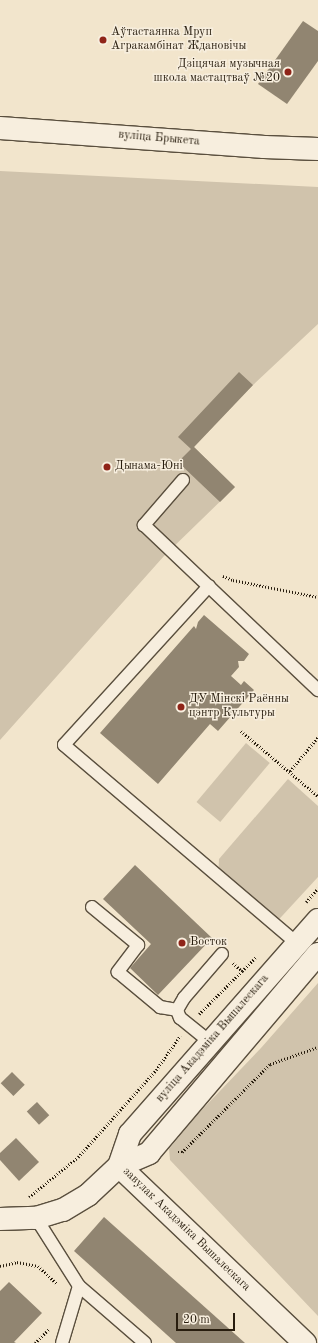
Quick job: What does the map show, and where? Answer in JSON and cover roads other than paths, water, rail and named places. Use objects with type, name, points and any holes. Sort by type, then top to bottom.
[{"type":"street","name":"вуліца Брыкета","points":[[0,128],[264,147],[318,149]]},
{"type":"street","name":"вуліца Акадэміка Вышалескага","points":[[120,1166],[130,1134],[318,920]]},
{"type":"street","name":"вуліца Акадэміка Вышалескага","points":[[4,1219],[36,1218],[63,1210],[88,1195],[120,1166],[149,1153],[318,954]]},
{"type":"street","name":"завулак Акадэміка Вышалескага","points":[[120,1166],[305,1343]]},
{"type":"lane","points":[[183,480],[144,525],[318,690]]},
{"type":"lane","points":[[209,586],[64,744],[297,943]]},
{"type":"lane","points":[[92,907],[138,945],[118,972],[160,1007],[177,1010]]},
{"type":"lane","points":[[177,1010],[184,998],[222,954]]},
{"type":"lane","points":[[177,1010],[180,1018],[210,1042]]},
{"type":"lane","points":[[36,1218],[79,1286],[145,1343]]},
{"type":"lane","points":[[62,1343],[79,1286]]},
{"type":"place","name":"Аўтастаянка Мруп Агракамбінат Ждановічы","points":[[103,40]]},
{"type":"place","name":"Дзіцячая музычная школа мастацтваў №20","points":[[288,72]]},
{"type":"place","name":"Дынама-Юні","points":[[107,467]]},
{"type":"place","name":"ДУ Мінскі Раённы цэнтр Культуры","points":[[181,707]]},
{"type":"place","name":"Восток","points":[[182,943]]}]
